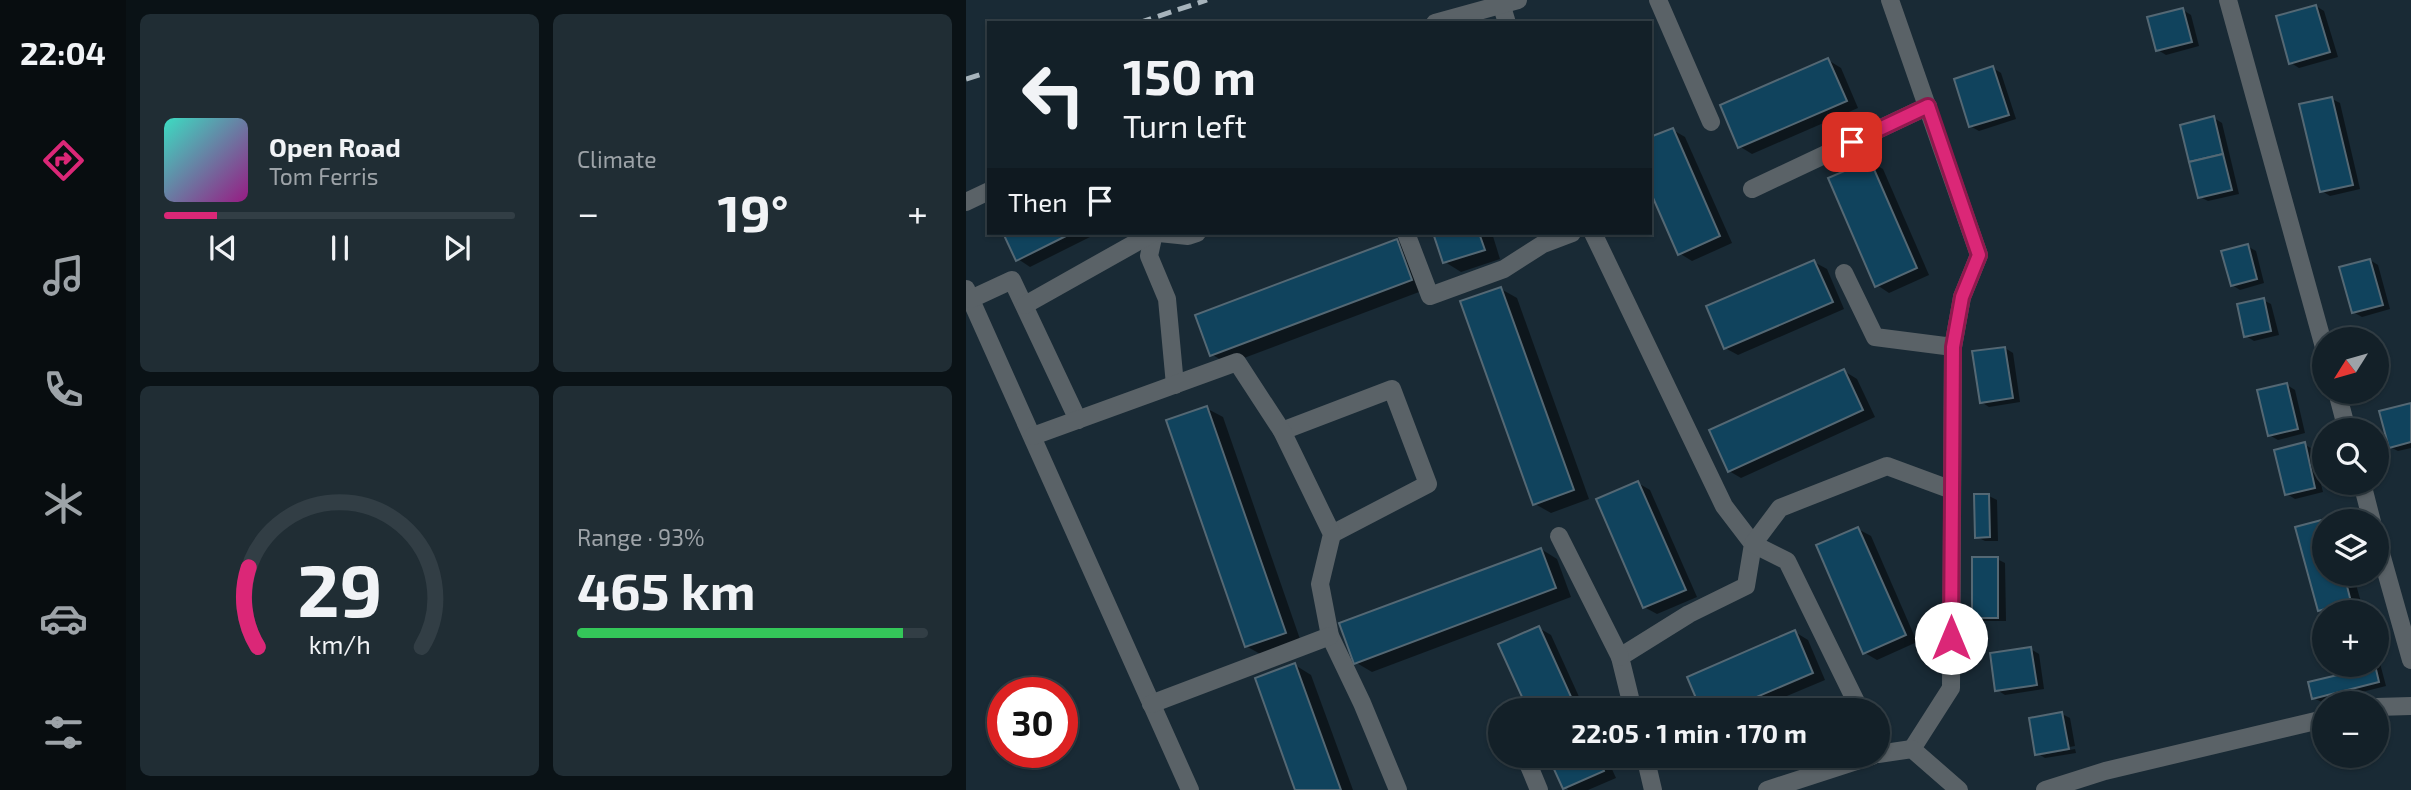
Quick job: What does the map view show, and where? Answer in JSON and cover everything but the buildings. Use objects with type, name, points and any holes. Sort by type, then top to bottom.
[{"type":"street","points":[[1441,21],[1500,2],[1518,0]]},
{"type":"street","points":[[1657,0],[1711,122]]},
{"type":"street","points":[[1890,0],[1979,255],[1962,297],[1953,347],[1951,688],[1912,749]]},
{"type":"street","points":[[2228,0],[2318,327]]},
{"type":"street","points":[[1500,2],[1506,21]]},
{"type":"street","points":[[1752,189],[1928,106]]},
{"type":"street","points":[[966,201],[987,192]]},
{"type":"street","points":[[1025,305],[1151,235]]},
{"type":"street","points":[[1154,235],[1149,256],[1167,299],[1175,385]]},
{"type":"street","points":[[1407,235],[1430,296],[1504,269],[1543,244],[1567,235]]},
{"type":"street","points":[[1594,235],[1724,506],[1753,544],[1787,561],[1854,698]]},
{"type":"street","points":[[1844,273],[1875,337],[1953,347]]},
{"type":"street","points":[[1078,420],[1012,280],[969,294],[1190,790]]},
{"type":"street","points":[[1033,436],[1237,362],[1282,431],[1332,534],[1320,584],[1330,636],[1398,790]]},
{"type":"street","points":[[1282,431],[1392,389],[1428,484],[1332,534]]},
{"type":"street","points":[[1620,657],[1689,614],[1746,586],[1753,544],[1780,509],[1887,466],[1952,490]]},
{"type":"street","points":[[1559,536],[1620,657],[1630,698]]},
{"type":"street","points":[[2389,582],[2411,660]]},
{"type":"street","points":[[1152,704],[1330,636]]},
{"type":"street","points":[[2389,707],[2411,706]]},
{"type":"street","points":[[2045,790],[2105,771],[2312,722]]},
{"type":"street","points":[[1890,751],[1912,749],[1959,790]]},
{"type":"street","points":[[1530,768],[1539,790]]},
{"type":"street","points":[[1648,768],[1653,790]]},
{"type":"street","points":[[1767,790],[1831,768]]},
{"type":"railway","points":[[1144,21],[1207,0]]},
{"type":"railway","points":[[966,79],[987,73]]},
{"type":"route","points":[[1852,142],[1928,106],[1979,255],[1962,297],[1953,347],[1951,638]]}]
